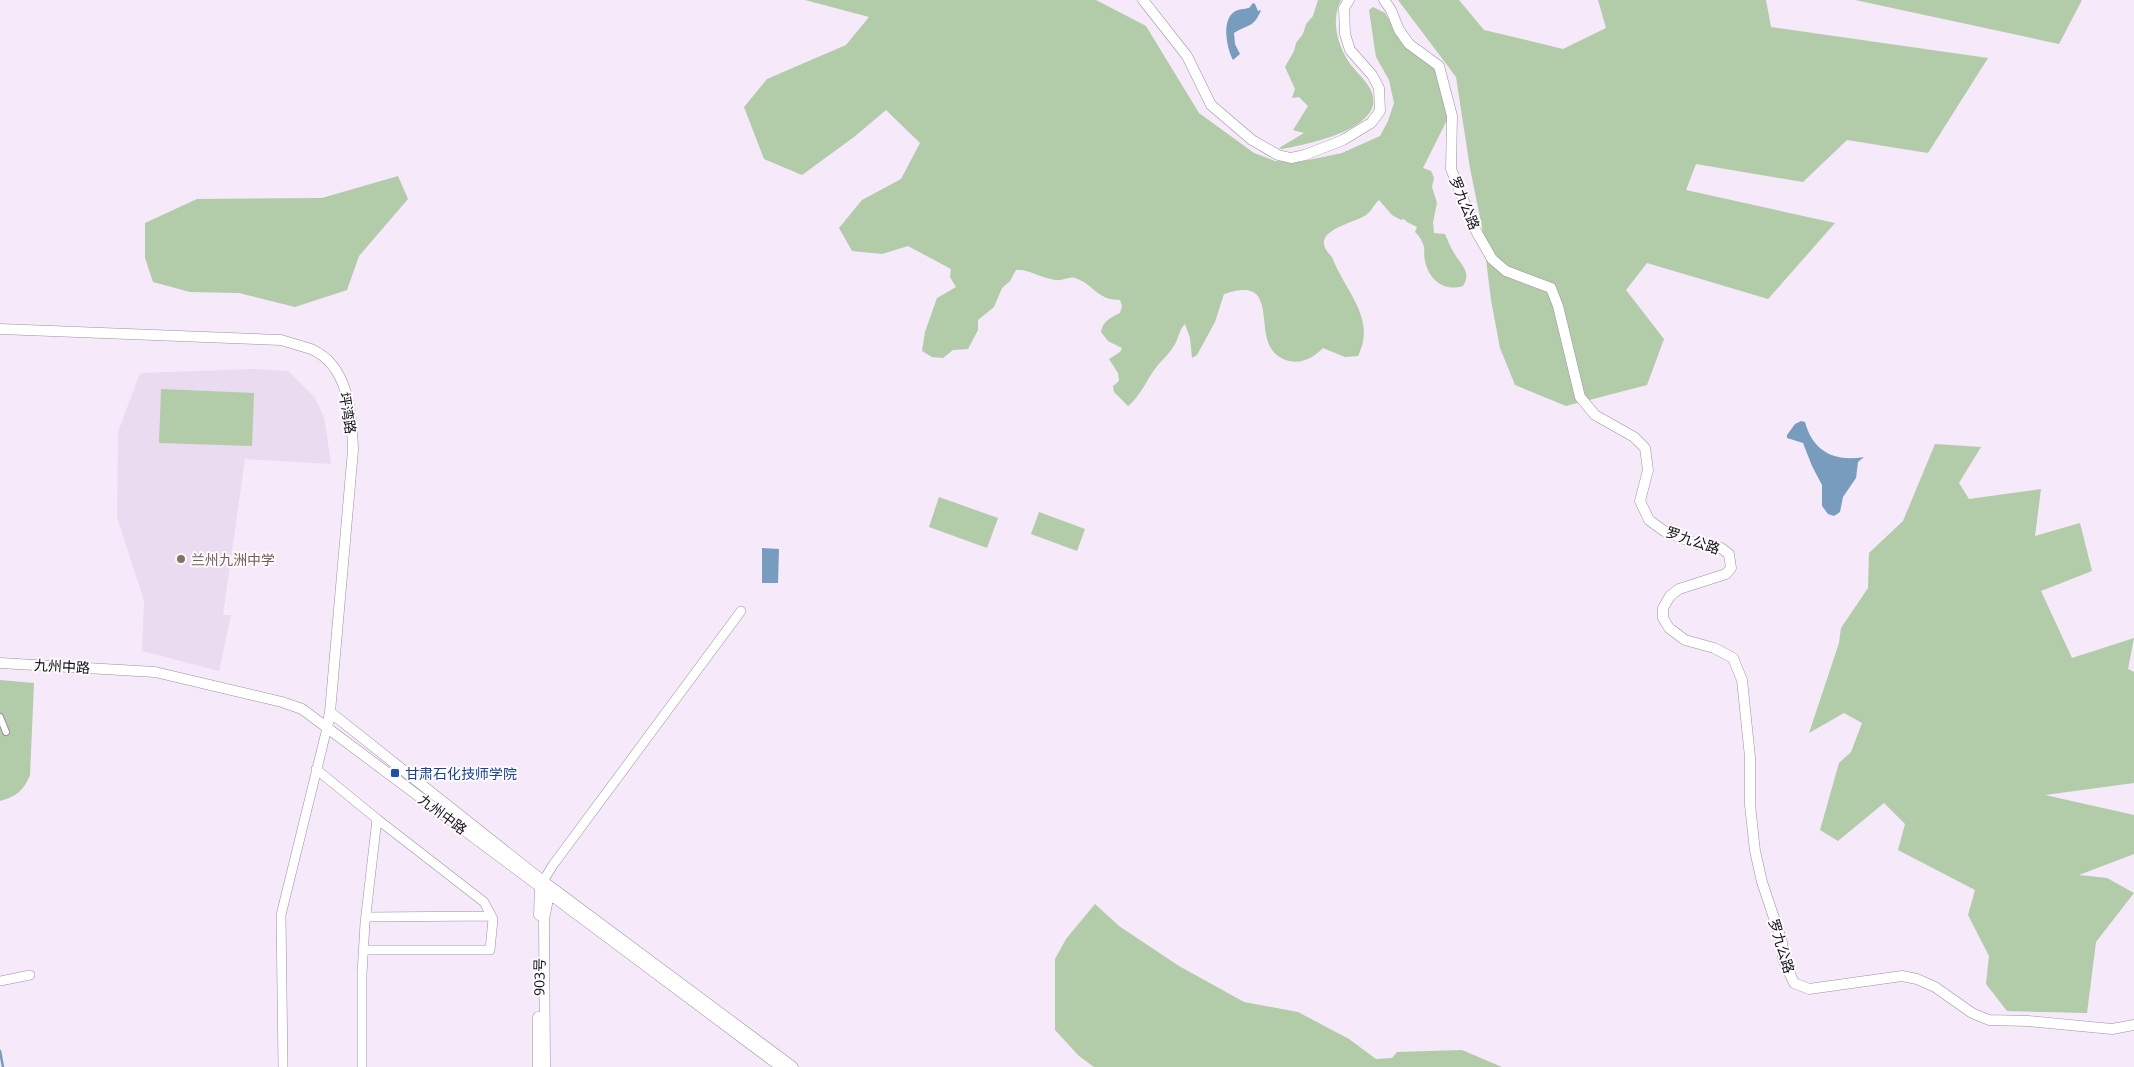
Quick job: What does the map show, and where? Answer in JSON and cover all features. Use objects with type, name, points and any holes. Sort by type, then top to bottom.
[{"type":"street","points":[[1143,0],[1187,56],[1211,105],[1260,145],[1278,155],[1291,158],[1343,140],[1371,123],[1380,111],[1379,88],[1372,75],[1350,50],[1345,34],[1344,8],[1348,0]]},
{"type":"street","name":"罗九公路","points":[[1384,0],[1391,10],[1399,30],[1409,44],[1439,66],[1452,116],[1451,169],[1476,231],[1492,259],[1506,271],[1550,288],[1558,306],[1580,397],[1594,415],[1634,438],[1645,448],[1648,470],[1640,501],[1649,520],[1664,531],[1697,544],[1721,548],[1729,554],[1731,568],[1726,574],[1679,589],[1670,596],[1663,608],[1663,618],[1669,628],[1685,640],[1714,648],[1733,658],[1742,680],[1750,757],[1750,804],[1755,851],[1762,882],[1782,942],[1783,959],[1794,983],[1809,988],[1902,976],[1917,979],[1935,987],[1972,1013],[1989,1020],[2002,1022],[2028,1021],[2112,1030],[2134,1025]]},
{"type":"street","name":"坪湾路","points":[[0,329],[281,340],[312,350],[332,366],[346,391],[352,421],[353,450],[327,728]]},
{"type":"street","points":[[545,1067],[545,887],[741,611]]},
{"type":"street","name":"九州中路","points":[[0,663],[115,668],[171,675],[294,706],[545,887],[781,1067]]},
{"type":"street","points":[[330,712],[545,887],[793,1067]]},
{"type":"street","points":[[0,717],[6,732]]},
{"type":"street","points":[[283,1067],[281,915],[327,728]]},
{"type":"street","points":[[316,770],[484,902],[493,919],[490,950],[364,950]]},
{"type":"street","points":[[362,1067],[364,950],[376,819]]},
{"type":"street","name":"903号","points":[[538,1067],[545,887]]},
{"type":"street","points":[[366,917],[491,916]]},
{"type":"street","points":[[0,981],[30,975]]},
{"type":"shaded area","name":"兰州九洲中学","points":[[252,369],[288,371],[315,398],[324,417],[331,464],[245,459],[223,615],[231,615],[219,671],[142,651],[144,601],[117,517],[118,432],[140,373]]},
{"type":"green space","points":[[805,0],[1096,0],[1146,26],[1199,113],[1254,153],[1275,161],[1299,162],[1342,153],[1380,136],[1388,121],[1394,103],[1389,80],[1376,57],[1369,10],[1373,7],[1385,13],[1397,33],[1436,67],[1447,120],[1423,168],[1431,171],[1434,178],[1432,187],[1437,203],[1433,222],[1434,233],[1445,234],[1466,273],[1463,286],[1444,286],[1434,279],[1424,259],[1423,244],[1415,232],[1417,227],[1404,219],[1401,220],[1392,215],[1379,200],[1366,215],[1342,225],[1327,235],[1324,241],[1325,248],[1332,257],[1362,317],[1364,329],[1363,342],[1358,356],[1345,357],[1323,348],[1312,357],[1299,362],[1289,361],[1278,356],[1268,341],[1261,302],[1257,295],[1254,292],[1245,290],[1236,291],[1224,294],[1215,322],[1197,355],[1192,358],[1190,338],[1185,324],[1171,350],[1154,370],[1137,397],[1128,406],[1114,392],[1113,386],[1119,381],[1118,373],[1109,359],[1120,352],[1122,348],[1108,341],[1101,332],[1105,322],[1120,313],[1122,306],[1120,300],[1100,295],[1087,284],[1075,278],[1056,280],[1016,270],[1010,281],[1002,288],[994,307],[978,320],[978,330],[968,349],[953,350],[943,358],[932,357],[922,351],[925,332],[937,298],[956,287],[950,277],[951,269],[908,246],[882,254],[852,251],[839,228],[862,200],[901,179],[920,143],[886,110],[854,137],[802,175],[764,159],[744,107],[767,79],[846,45],[869,17]]},
{"type":"green space","points":[[1318,0],[1341,0],[1336,16],[1339,42],[1346,58],[1370,89],[1373,106],[1367,116],[1340,133],[1307,144],[1281,149],[1279,148],[1304,133],[1293,130],[1308,106],[1299,97],[1292,98],[1295,89],[1285,67],[1294,51],[1296,43],[1303,34],[1306,24],[1313,16]]},
{"type":"green space","points":[[1398,0],[1459,0],[1484,30],[1563,49],[1606,28],[1598,0],[1766,0],[1771,27],[1988,58],[1928,153],[1847,140],[1803,182],[1696,164],[1686,190],[1835,223],[1768,299],[1647,263],[1626,290],[1664,339],[1647,385],[1566,406],[1515,385],[1500,348],[1491,300],[1482,227],[1470,168],[1456,77]]},
{"type":"green space","points":[[1855,0],[2082,0],[2059,44]]},
{"type":"green space","points":[[398,176],[408,199],[359,256],[347,290],[295,307],[239,293],[190,292],[153,282],[145,258],[145,223],[197,199],[322,198]]},
{"type":"green space","points":[[161,389],[254,393],[252,446],[159,443]]},
{"type":"green space","points":[[1935,444],[1981,447],[1959,483],[1969,499],[2041,489],[2035,536],[2080,523],[2092,571],[2041,591],[2072,658],[2134,638],[2128,669],[2134,672],[2134,783],[2045,795],[2134,815],[2134,854],[2079,875],[2107,878],[2134,893],[2096,942],[2087,1013],[2007,1011],[1986,984],[1989,956],[1968,915],[1975,890],[1898,850],[1905,824],[1884,803],[1838,841],[1820,830],[1839,763],[1851,752],[1862,723],[1844,713],[1809,733],[1839,643],[1841,628],[1868,588],[1869,553],[1903,521]]},
{"type":"green space","points":[[939,497],[998,518],[987,548],[929,527]]},
{"type":"green space","points":[[1039,512],[1085,529],[1077,551],[1031,534]]},
{"type":"green space","points":[[0,680],[34,683],[30,775],[19,792],[0,801]]},
{"type":"green space","points":[[1095,904],[1119,926],[1179,966],[1244,1002],[1298,1012],[1349,1039],[1376,1059],[1392,1058],[1397,1052],[1462,1050],[1502,1067],[1094,1067],[1079,1056],[1055,1030],[1055,959],[1066,939]]},
{"type":"water","points":[[1253,3],[1258,11],[1261,10],[1253,23],[1234,33],[1235,44],[1240,54],[1233,60],[1226,35],[1230,16],[1234,12],[1249,8]]},
{"type":"water","points":[[1801,421],[1805,422],[1814,441],[1827,453],[1844,458],[1864,457],[1858,462],[1856,478],[1843,497],[1840,512],[1834,516],[1828,514],[1822,506],[1822,485],[1803,443],[1787,438],[1795,424]]},
{"type":"water","points":[[762,548],[779,549],[778,583],[762,583]]},
{"type":"waterway","points":[[0,1051],[3,1067]]},
{"type":"place","name":"兰州九洲中学","points":[[181,559]]},
{"type":"place","name":"甘肃石化技师学院","points":[[395,773]]}]
